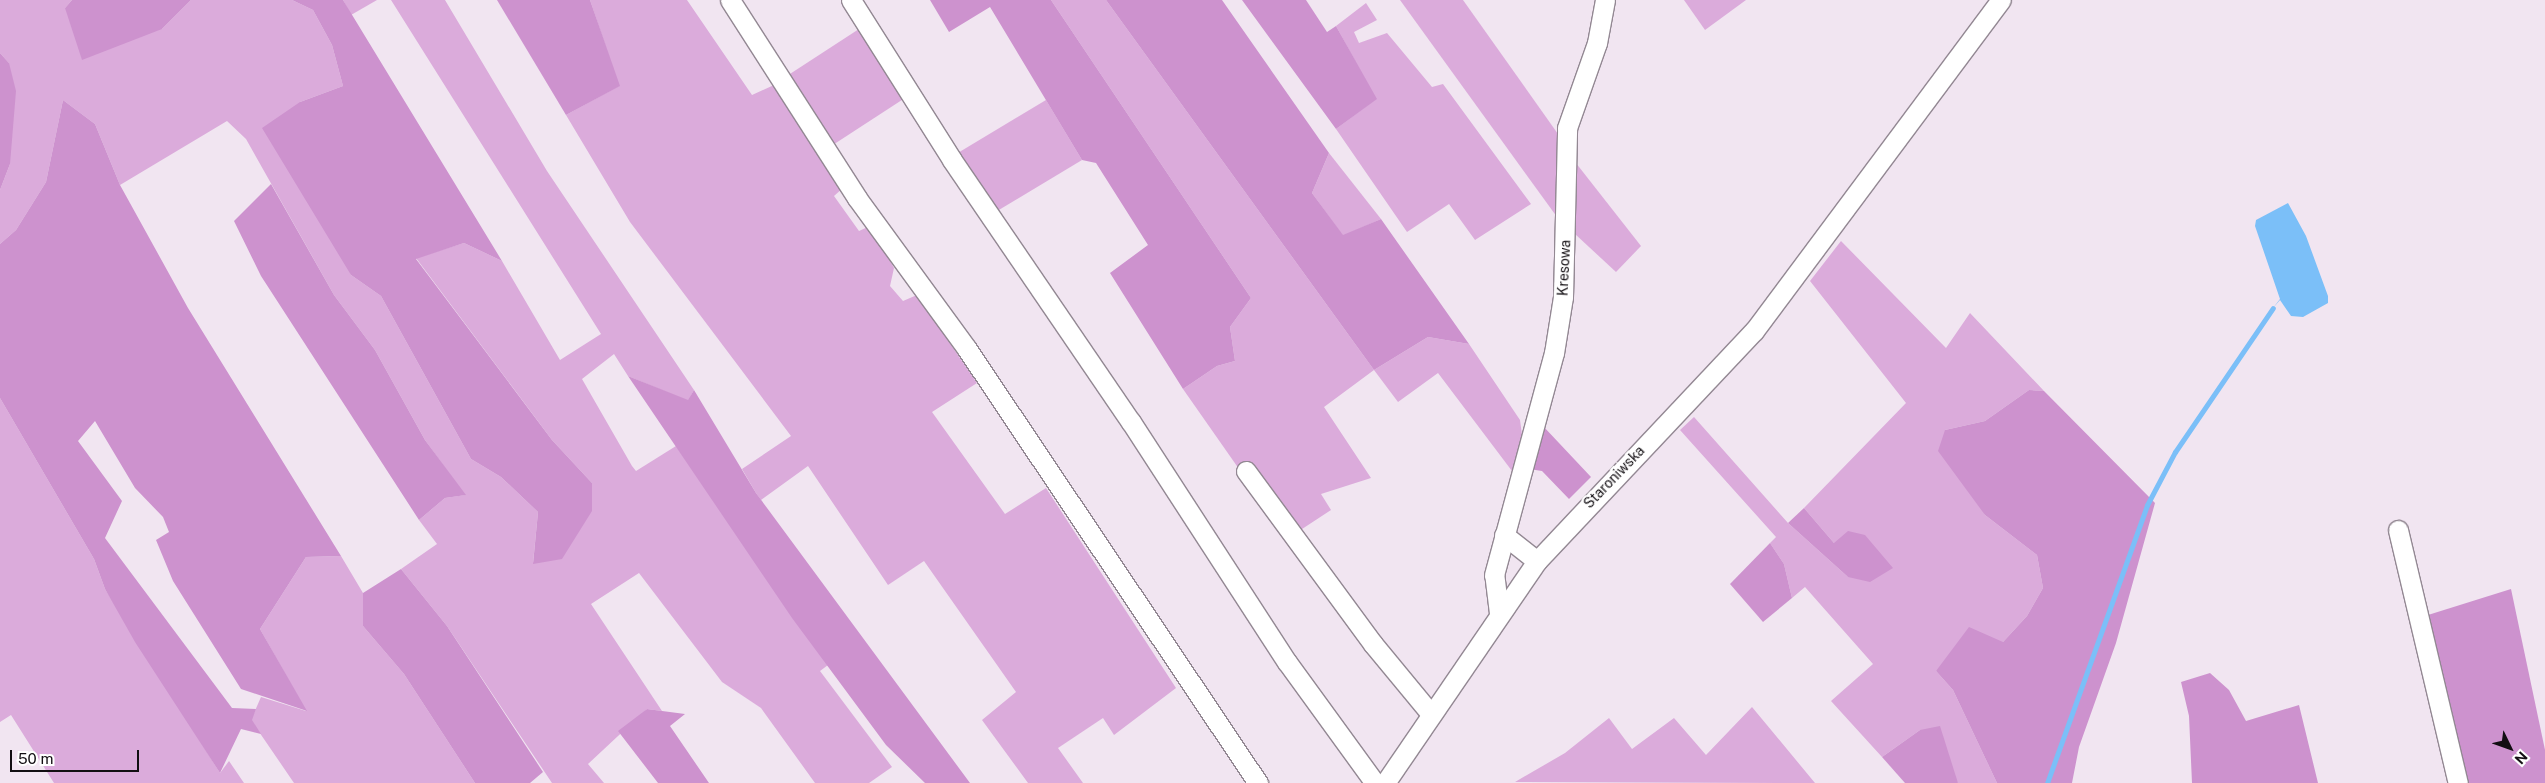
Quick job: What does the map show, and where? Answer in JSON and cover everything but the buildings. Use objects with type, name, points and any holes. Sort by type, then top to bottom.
[{"type":"street","points":[[730,0],[858,198],[967,348],[1258,783]]},
{"type":"street","points":[[851,0],[952,160],[1131,422],[1287,662],[1375,783]]},
{"type":"street","name":"Kresowa","points":[[1499,613],[1494,575],[1557,333],[1566,258],[1568,128],[1597,43],[1605,0]]},
{"type":"street","name":"Staroniwska","points":[[1385,783],[1499,613],[1537,561],[1754,331],[1861,185],[2001,0]]},
{"type":"street","points":[[1246,471],[1431,714]]},
{"type":"street","points":[[2398,530],[2458,783]]},
{"type":"street","points":[[1504,534],[1537,561]]},
{"type":"shaded area","points":[[0,0],[72,0],[65,8],[162,29],[191,0],[292,0],[313,10],[332,45],[343,86],[300,102],[351,275],[381,296],[471,459],[501,477],[538,512],[533,563],[592,483],[552,440],[416,258],[464,243],[502,261],[560,360],[601,334],[391,0],[445,0],[547,171],[694,390],[688,401],[628,376],[614,354],[582,379],[632,466],[636,471],[676,446],[828,665],[820,671],[892,767],[869,783],[815,783],[761,708],[722,682],[639,573],[591,604],[662,711],[647,709],[588,764],[604,783],[552,783],[447,626],[401,569],[437,544],[419,520],[445,498],[465,495],[425,440],[375,350],[334,295],[246,139],[227,121],[120,185],[95,124],[63,100],[46,182],[16,230],[0,244],[0,190],[10,164],[9,63],[0,53]]},
{"type":"shaded area","points":[[72,0],[191,0],[162,29],[82,60],[65,8]]},
{"type":"shaded area","points":[[292,0],[343,0],[502,261],[464,243],[416,259],[552,440],[592,483],[592,511],[562,559],[533,564],[538,512],[501,477],[471,459],[381,296],[351,275],[262,128],[300,102],[343,86],[332,45],[313,10]]},
{"type":"shaded area","points":[[343,0],[377,0],[351,15]]},
{"type":"shaded area","points":[[497,0],[590,0],[620,86],[566,115]]},
{"type":"shaded area","points":[[590,0],[687,0],[752,95],[774,85],[843,188],[834,196],[859,231],[870,226],[882,246],[894,268],[890,286],[903,301],[917,295],[977,383],[932,412],[1005,514],[1046,488],[1176,688],[1114,735],[1103,718],[1058,748],[1083,783],[1028,783],[982,720],[1016,692],[924,561],[888,585],[808,466],[761,500],[756,493],[742,469],[791,436],[630,222],[566,115],[619,86]]},
{"type":"shaded area","points":[[930,0],[1051,0],[1251,298],[1230,327],[1235,361],[1217,366],[1183,389],[1110,273],[1148,245],[1096,163],[1082,160],[990,7],[949,32]]},
{"type":"shaded area","points":[[1051,0],[1106,0],[1374,370],[1324,407],[1371,478],[1321,494],[1331,510],[1299,531],[1239,469],[1183,389],[1217,366],[1235,361],[1230,327],[1251,298]]},
{"type":"shaded area","points":[[1106,0],[1222,0],[1329,153],[1312,193],[1343,235],[1381,219],[1469,344],[1428,337],[1374,370]]},
{"type":"shaded area","points":[[1242,0],[1306,0],[1327,32],[1336,26],[1377,99],[1336,129]]},
{"type":"shaded area","points":[[1400,0],[1463,0],[1558,134],[1557,217]]},
{"type":"shaded area","points":[[1684,0],[1746,0],[1705,30]]},
{"type":"shaded area","points":[[1366,3],[1377,20],[1354,32],[1359,43],[1387,33],[1432,87],[1443,84],[1531,204],[1475,240],[1449,204],[1407,232],[1336,129],[1376,99],[1336,26]]},
{"type":"shaded area","points":[[859,29],[904,99],[831,146],[786,76]]},
{"type":"shaded area","points":[[0,53],[9,63],[16,91],[10,164],[0,190]]},
{"type":"shaded area","points":[[63,100],[95,124],[120,185],[188,308],[341,556],[306,557],[260,629],[307,711],[241,689],[173,581],[156,540],[169,532],[163,517],[135,488],[95,421],[78,441],[122,501],[105,538],[232,708],[256,709],[252,720],[261,734],[241,729],[220,773],[135,642],[105,589],[94,559],[0,398],[0,244],[16,230],[46,182]]},
{"type":"shaded area","points":[[1046,100],[1082,160],[995,212],[959,152]]},
{"type":"shaded area","points":[[1329,153],[1381,219],[1343,236],[1312,193]]},
{"type":"shaded area","points":[[1572,158],[1641,246],[1616,272],[1575,234]]},
{"type":"shaded area","points":[[271,184],[334,295],[375,350],[425,440],[466,495],[445,498],[419,520],[261,276],[234,221]]},
{"type":"shaded area","points":[[1841,241],[1946,348],[1970,313],[2044,391],[2029,390],[1985,421],[1945,430],[1985,515],[2037,555],[2043,588],[2027,616],[2003,642],[1936,671],[1953,690],[1997,783],[1958,783],[1920,730],[1882,757],[1831,701],[1873,664],[1805,587],[1792,598],[1784,564],[1770,543],[1776,537],[1680,430],[1694,417],[1788,523],[1848,577],[1834,543],[1804,508],[1906,403],[1810,281]]},
{"type":"shaded area","points":[[1428,337],[1469,344],[1520,420],[1522,435],[1512,471],[1438,373],[1398,402],[1374,370]]},
{"type":"shaded area","points":[[628,376],[688,400],[694,390],[756,493],[970,783],[925,783],[886,745],[792,618]]},
{"type":"shaded area","points":[[2029,390],[2044,391],[2155,503],[2116,643],[2079,747],[2072,783],[1997,783],[1953,690],[1936,671],[1969,627],[2003,642],[2027,616],[2043,588],[2037,555],[1985,515],[1938,451],[1945,430],[1985,421]]},
{"type":"shaded area","points":[[0,398],[94,559],[105,589],[220,773],[229,761],[244,783],[54,783],[11,715],[0,722]]},
{"type":"shaded area","points":[[1543,426],[1591,477],[1569,499],[1542,471],[1529,469]]},
{"type":"shaded area","points":[[1804,508],[1834,543],[1848,531],[1865,535],[1893,568],[1870,582],[1848,577],[1788,523]]},
{"type":"shaded area","points":[[1770,543],[1784,564],[1792,598],[1763,622],[1730,584]]},
{"type":"shaded area","points":[[341,556],[363,593],[363,626],[404,674],[475,783],[294,783],[251,720],[261,697],[306,711],[260,629],[306,557]]},
{"type":"shaded area","points":[[401,569],[447,626],[543,772],[530,783],[475,783],[404,674],[363,626],[363,593]]},
{"type":"shaded area","points":[[2511,589],[2545,750],[2545,783],[2465,783],[2428,615]]},
{"type":"shaded area","points":[[2210,673],[2229,690],[2246,721],[2299,705],[2318,783],[2192,783],[2189,716],[2181,682]]},
{"type":"shaded area","points":[[1752,707],[1815,783],[1515,782],[1565,753],[1609,718],[1632,749],[1674,718],[1706,755]]},
{"type":"shaded area","points":[[647,709],[685,714],[670,726],[709,783],[658,783],[618,731]]},
{"type":"shaded area","points":[[1940,726],[1958,783],[1905,783],[1882,757],[1920,730]]},
{"type":"water","points":[[2288,203],[2306,236],[2328,296],[2328,303],[2303,317],[2291,316],[2280,300],[2273,308],[2280,299],[2255,226],[2256,220]]},
{"type":"waterway","points":[[2047,783],[2147,505],[2175,452],[2273,308]]}]
